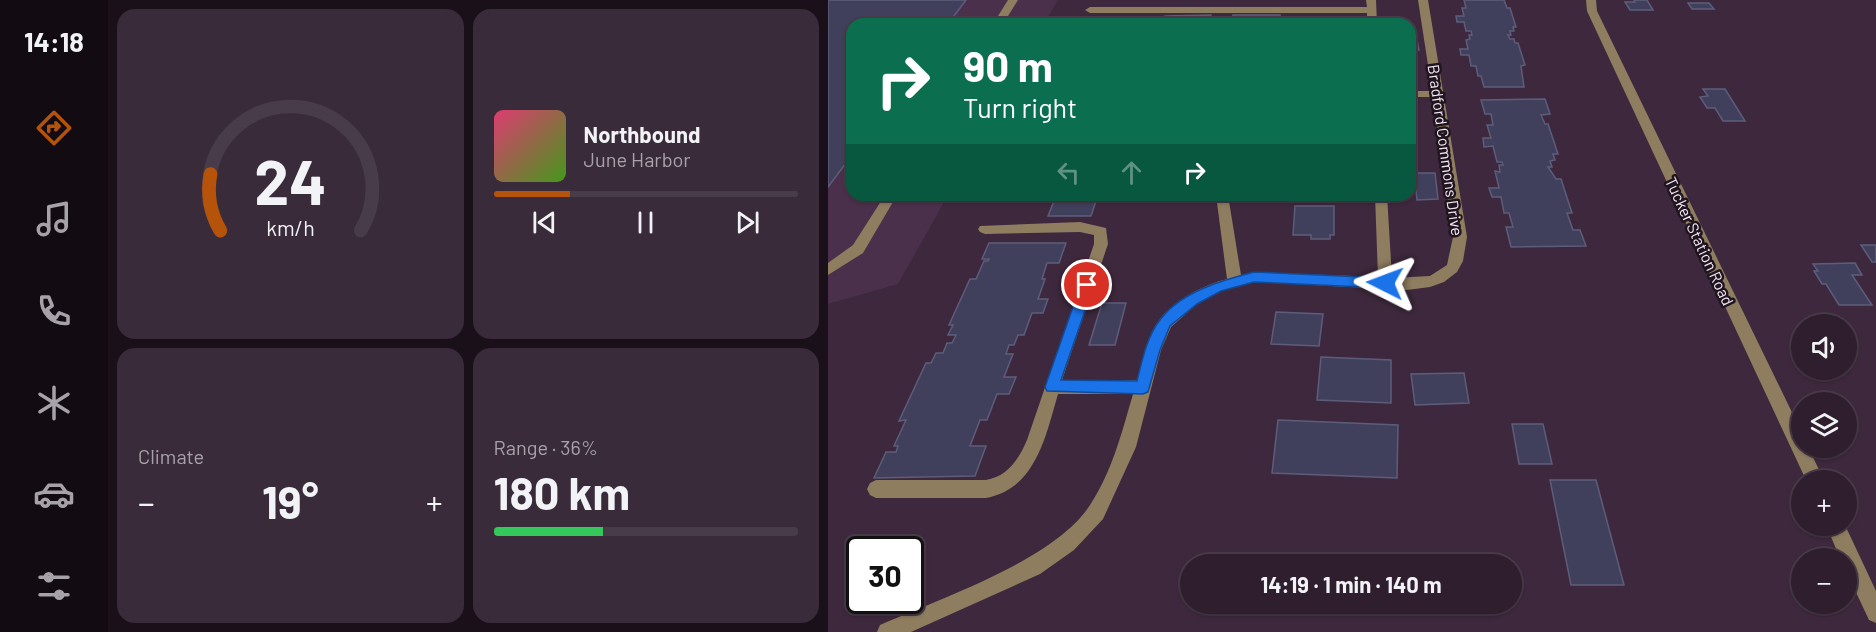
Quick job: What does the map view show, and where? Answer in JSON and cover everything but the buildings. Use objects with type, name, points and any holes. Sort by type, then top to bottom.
[{"type":"street","points":[[1002,18],[1013,0]]},
{"type":"street","points":[[1095,0],[1089,14],[1372,5]]},
{"type":"street","name":"Bradford Commons Drive","points":[[887,632],[1033,567],[1067,543],[1096,513],[1127,447],[1153,350],[1165,323],[1192,300],[1217,287],[1254,277],[1385,283],[1427,282],[1449,274],[1459,256],[1460,237],[1423,0]]},
{"type":"street","name":"Tucker Station Road","points":[[1590,2],[1810,470]]},
{"type":"street","points":[[1416,94],[1438,94]]},
{"type":"street","points":[[828,270],[858,249],[887,201]]},
{"type":"street","points":[[1223,201],[1235,282]]},
{"type":"street","points":[[1381,201],[1385,283]]},
{"type":"street","points":[[876,489],[986,489],[1003,485],[1022,468],[1035,438],[1101,244],[1101,231],[1080,227],[984,229]]},
{"type":"street","points":[[1052,387],[1143,387]]},
{"type":"street","points":[[1840,536],[1876,613]]},
{"type":"shaded area","points":[[828,0],[1058,0],[1048,18],[846,18],[846,201],[945,201],[898,284],[828,304]]},
{"type":"route","points":[[1087,285],[1052,387],[1143,387],[1153,350],[1165,323],[1192,300],[1217,287],[1254,277],[1385,283]]}]
